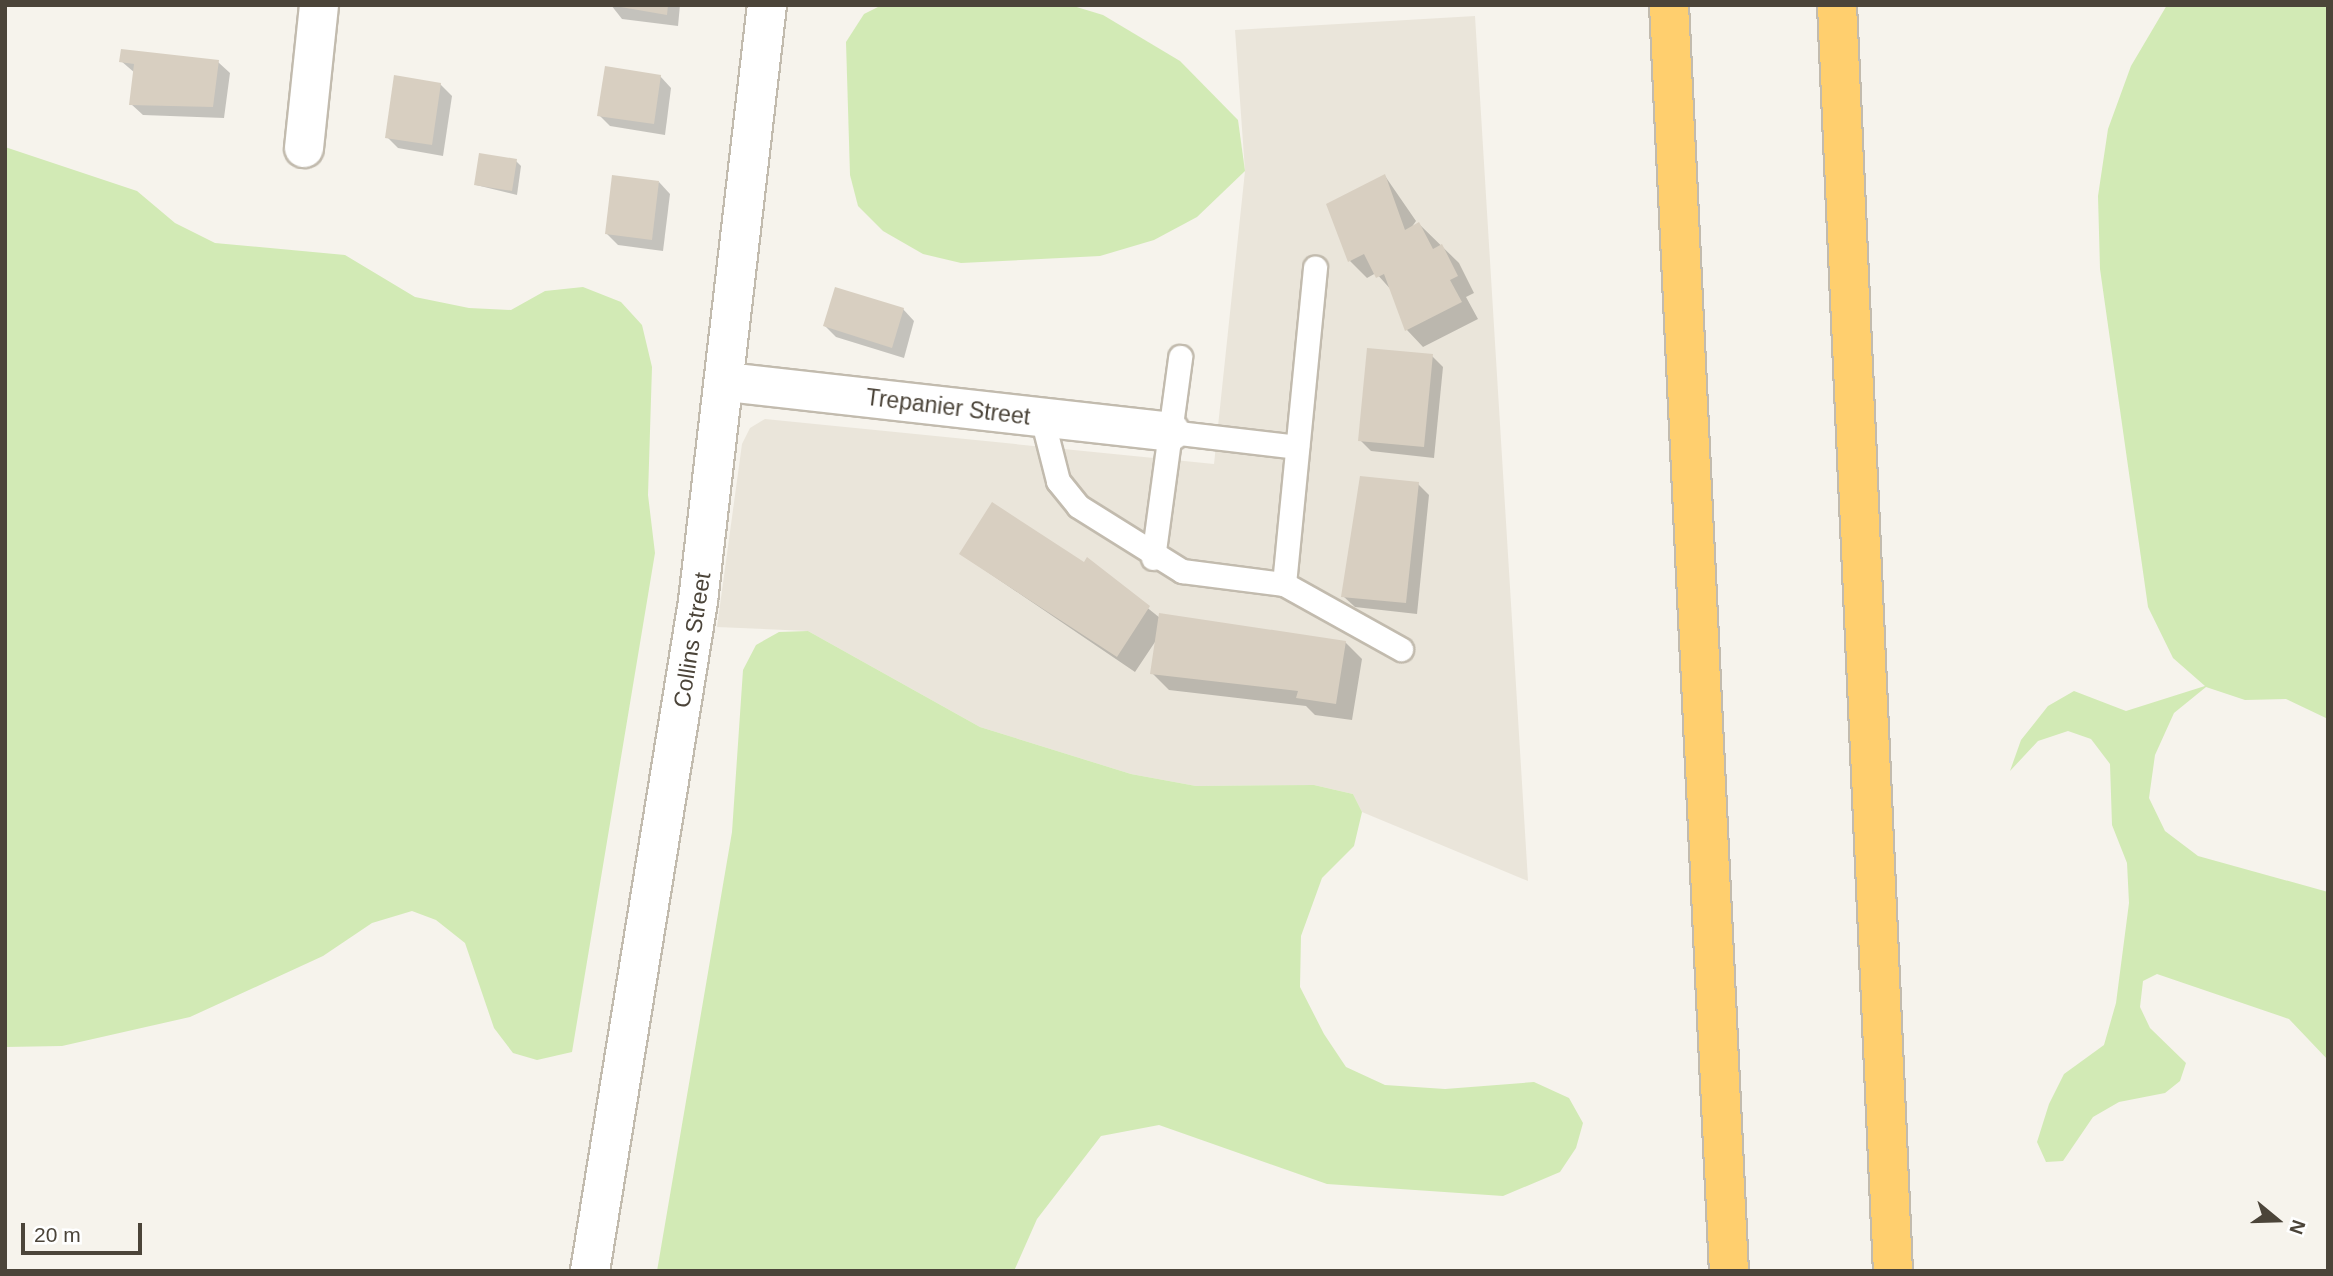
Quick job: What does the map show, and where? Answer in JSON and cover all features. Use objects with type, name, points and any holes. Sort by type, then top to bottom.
[{"type":"highway","points":[[1669,5],[1729,1271]]},
{"type":"highway","points":[[1837,5],[1894,1271]]},
{"type":"highway","points":[[1888,1160],[1910,1271]]},
{"type":"street","points":[[304,148],[319,5]]},
{"type":"street","name":"Collins Street","points":[[590,1271],[682,704],[727,382],[767,5]]},
{"type":"street","name":"Trepanier Street","points":[[727,382],[1170,432]]},
{"type":"lane","points":[[1284,584],[1315,268]]},
{"type":"lane","points":[[1153,558],[1180,357]]},
{"type":"lane","points":[[1042,418],[1066,494],[1153,558],[1182,571],[1284,584],[1401,649]]},
{"type":"lane","points":[[1170,432],[1297,447]]},
{"type":"shaded area","points":[[1475,16],[1528,881],[1362,812],[1353,794],[1314,785],[1196,786],[1131,774],[980,727],[808,631],[717,627],[742,444],[750,428],[765,419],[1214,464],[1245,171],[1235,30]]},
{"type":"green space","points":[[882,5],[1070,5],[1103,15],[1180,61],[1238,120],[1245,171],[1197,217],[1154,240],[1100,256],[961,263],[923,254],[883,231],[858,206],[850,175],[846,42],[864,14]]},
{"type":"green space","points":[[2167,5],[2328,5],[2328,719],[2286,699],[2245,700],[2206,687],[2174,713],[2155,755],[2149,798],[2165,831],[2198,856],[2328,892],[2328,1060],[2289,1019],[2157,974],[2143,981],[2140,1007],[2150,1028],[2186,1063],[2180,1081],[2165,1093],[2119,1102],[2093,1117],[2063,1161],[2046,1162],[2037,1142],[2049,1104],[2064,1074],[2104,1045],[2116,1003],[2129,903],[2127,863],[2112,825],[2110,764],[2091,739],[2068,731],[2038,741],[2010,771],[2021,740],[2048,706],[2074,691],[2126,711],[2205,686],[2173,658],[2148,607],[2100,269],[2098,196],[2108,129],[2131,66]]},
{"type":"green space","points":[[5,147],[137,191],[175,223],[215,243],[345,255],[415,297],[469,308],[511,310],[545,291],[583,287],[621,302],[642,325],[652,367],[648,495],[655,553],[572,1052],[537,1060],[513,1053],[494,1028],[465,943],[436,920],[412,911],[372,923],[323,956],[190,1017],[62,1046],[5,1047]]},
{"type":"green space","points":[[808,631],[980,727],[1131,774],[1196,786],[1314,785],[1353,794],[1362,812],[1354,846],[1322,878],[1301,936],[1300,987],[1324,1034],[1346,1067],[1385,1085],[1445,1089],[1534,1082],[1569,1098],[1583,1123],[1576,1148],[1560,1172],[1503,1196],[1327,1184],[1159,1125],[1101,1136],[1037,1219],[1014,1271],[657,1271],[732,832],[743,670],[756,645],[779,632]]},
{"type":"building","points":[[609,5],[668,5],[667,15]]},
{"type":"building","points":[[121,49],[219,60],[213,107],[129,105],[134,64],[119,62]]},
{"type":"building","points":[[605,66],[661,75],[654,124],[597,116]]},
{"type":"building","points":[[394,75],[441,83],[432,145],[385,138]]},
{"type":"building","points":[[479,153],[517,159],[512,191],[474,185]]},
{"type":"building","points":[[1385,174],[1405,230],[1419,222],[1433,249],[1442,244],[1458,276],[1450,280],[1462,302],[1405,331],[1384,274],[1376,278],[1364,254],[1348,262],[1326,204]]},
{"type":"building","points":[[612,175],[659,181],[652,240],[605,234]]},
{"type":"building","points":[[835,287],[904,308],[892,348],[823,326]]},
{"type":"building","points":[[1367,348],[1433,354],[1424,447],[1358,441]]},
{"type":"building","points":[[1360,476],[1419,482],[1406,603],[1341,597]]},
{"type":"building","points":[[992,502],[1084,562],[1087,557],[1150,606],[1117,657],[959,554]]},
{"type":"building","points":[[1159,613],[1346,641],[1336,704],[1296,698],[1298,691],[1150,674]]}]
